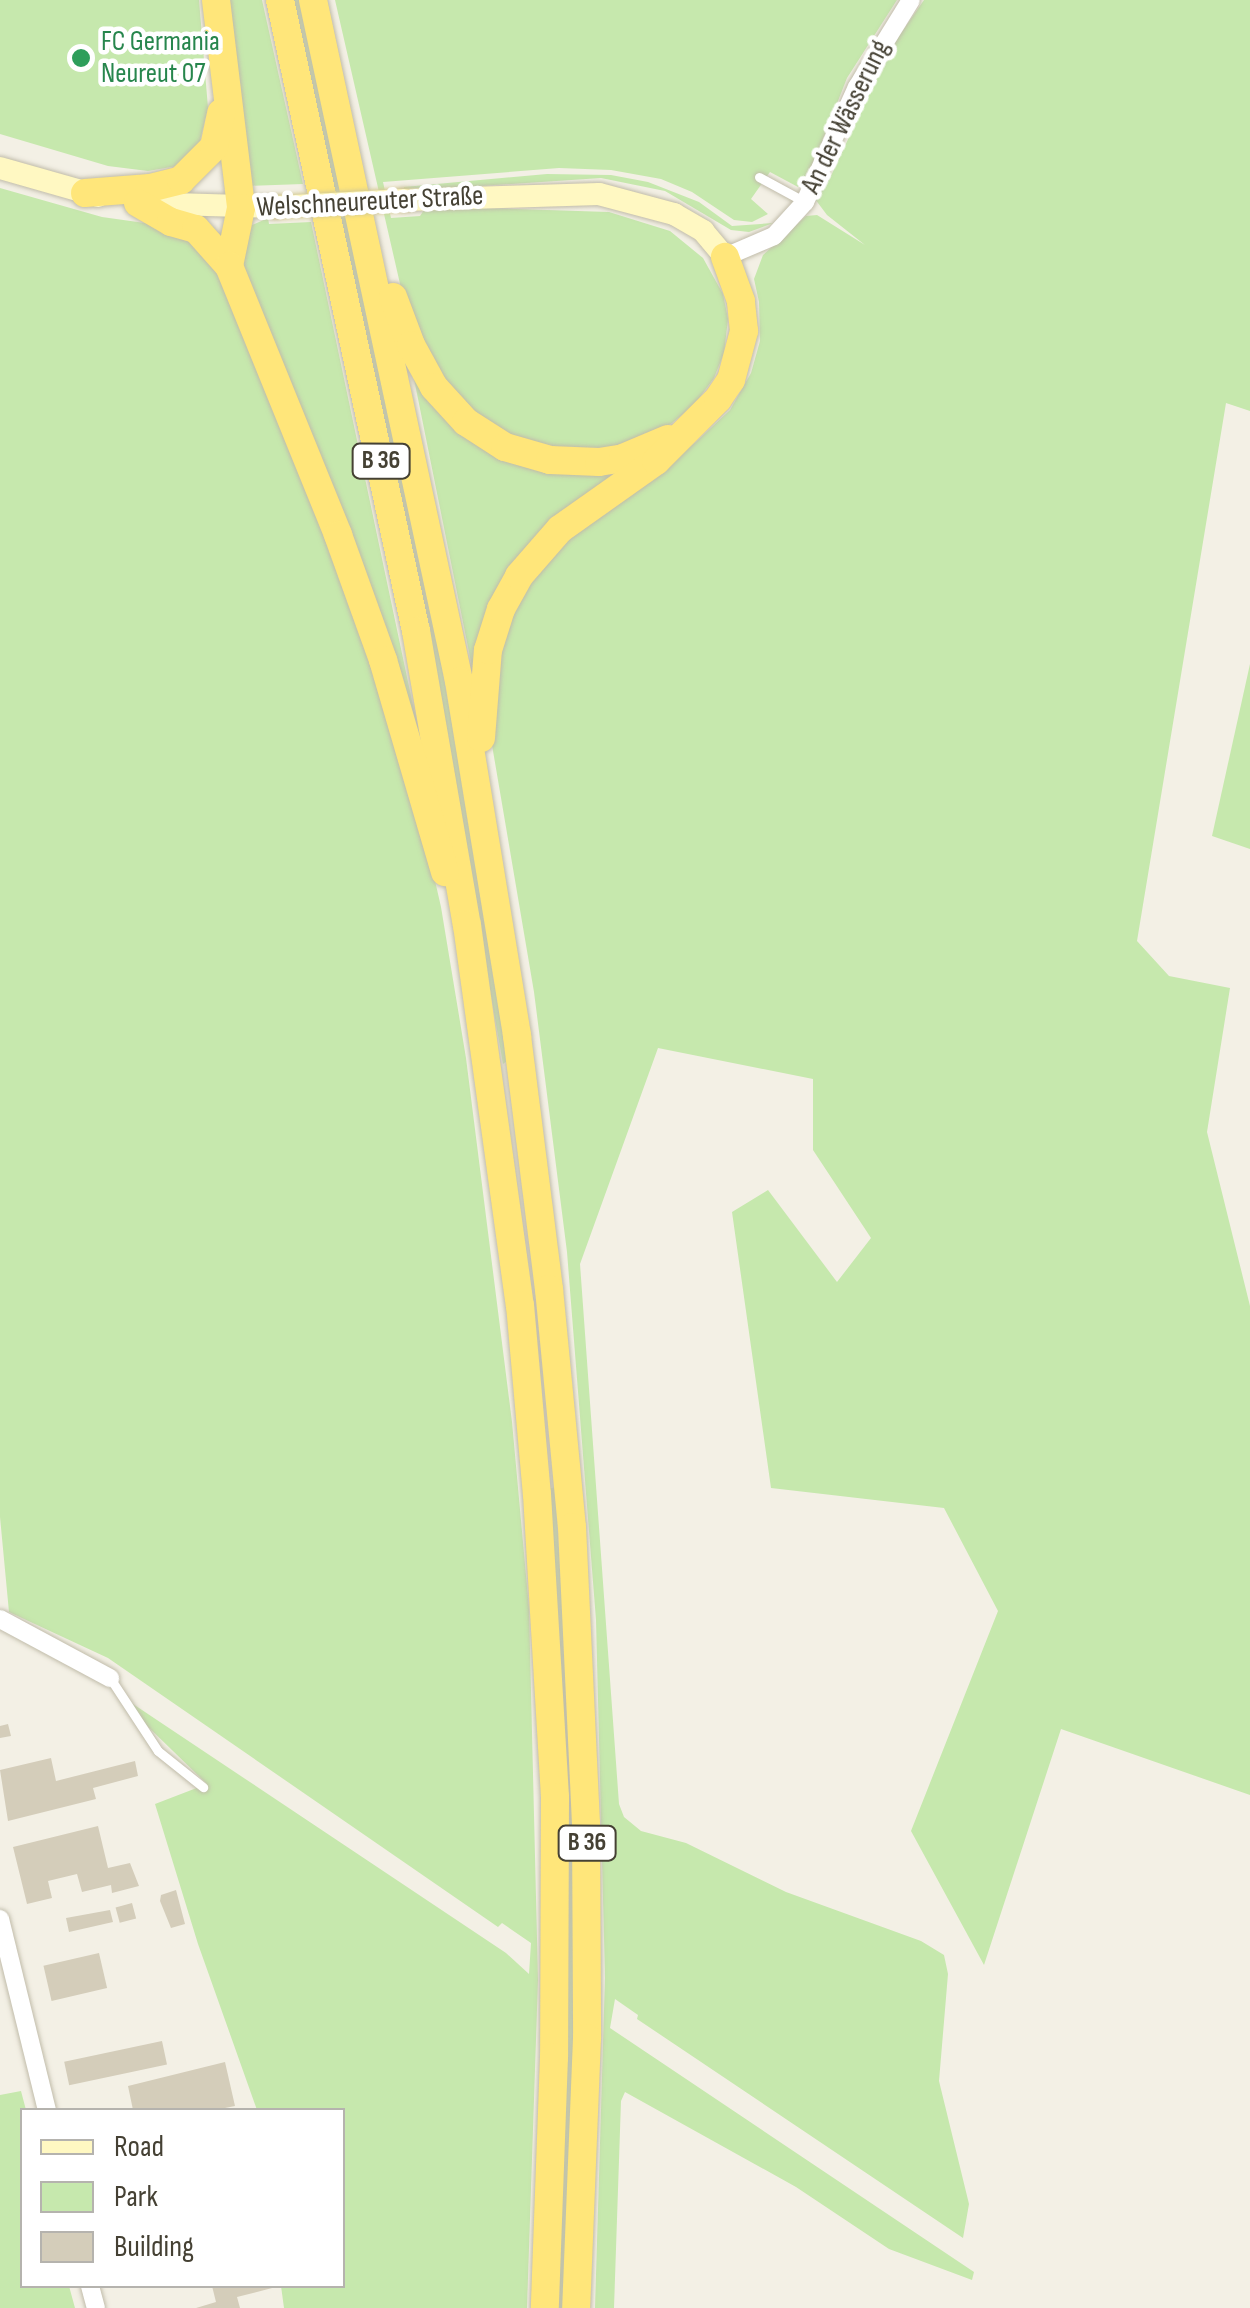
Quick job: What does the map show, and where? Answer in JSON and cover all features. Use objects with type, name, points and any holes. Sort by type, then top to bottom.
[{"type":"highway","points":[[216,0],[241,208],[229,266]]},
{"type":"highway","name":"B 36","points":[[280,0],[393,516],[467,925],[520,1305],[549,1663],[556,1957],[545,2308]]},
{"type":"highway","name":"B 36","points":[[313,0],[477,784],[530,1133],[572,1527],[588,1901],[576,2308]]},
{"type":"highway","points":[[85,193],[166,186],[196,170],[218,135],[224,87]]},
{"type":"highway","name":"B 36","points":[[138,203],[171,222],[196,229],[229,266],[338,535],[383,660],[437,854],[467,925]]},
{"type":"highway","points":[[368,254],[390,285],[411,345],[434,387],[484,436],[526,456],[586,462],[623,458],[683,433],[718,399],[731,380],[741,350],[741,300],[724,257]]},
{"type":"highway","name":"B 36","points":[[477,784],[488,650],[501,609],[519,576],[560,529],[656,462],[683,433]]},
{"type":"main road","name":"Welschneureuter Straße","points":[[0,168],[85,193],[138,203],[241,208],[598,194],[674,214],[703,231],[724,257]]},
{"type":"street","name":"An der Wässerung","points":[[724,257],[774,236],[805,202],[857,87],[911,0]]},
{"type":"street","points":[[0,1618],[110,1678]]},
{"type":"street","points":[[0,1920],[46,2108]]},
{"type":"lane","points":[[759,177],[805,202]]},
{"type":"lane","points":[[110,1678],[158,1750],[203,1786]]},
{"type":"green space","points":[[0,0],[199,0],[208,108],[199,145],[177,166],[148,171],[108,166],[0,134]]},
{"type":"green space","points":[[224,0],[262,0],[303,184],[245,186]]},
{"type":"green space","points":[[293,0],[301,0],[423,563],[473,839],[507,1061],[503,1064],[417,571]]},
{"type":"green space","points":[[335,0],[897,0],[847,78],[812,167],[798,187],[770,172],[751,199],[768,214],[752,222],[734,220],[692,192],[661,179],[611,170],[559,168],[383,182],[391,218],[420,216],[424,210],[484,208],[609,212],[670,231],[703,258],[723,294],[728,319],[724,353],[714,378],[694,405],[672,423],[648,438],[598,454],[520,445],[451,394],[406,310]]},
{"type":"green space","points":[[924,0],[1250,0],[1250,411],[1226,403],[1137,941],[1169,976],[1230,988],[1207,1132],[1250,1306],[1250,1795],[1061,1729],[984,1965],[911,1831],[998,1611],[944,1508],[771,1488],[732,1212],[768,1190],[837,1282],[871,1238],[813,1150],[813,1079],[658,1048],[580,1264],[619,1804],[624,1817],[641,1831],[686,1843],[786,1892],[921,1941],[944,1955],[948,1974],[939,2081],[969,2204],[963,2238],[637,2019],[638,2015],[615,1999],[610,2028],[974,2272],[972,2280],[889,2249],[796,2187],[625,2092],[621,2101],[614,2308],[595,2308],[605,1978],[596,1620],[567,1252],[534,992],[492,745],[495,651],[537,564],[696,442],[730,410],[751,373],[760,341],[754,279],[763,255],[806,216],[817,215],[865,245],[827,215],[815,199],[830,178],[890,49]]},
{"type":"green space","points":[[547,174],[611,175],[648,182],[699,202],[732,226],[773,223],[749,232],[731,230],[665,191],[601,178],[404,191],[404,187]]},
{"type":"green space","points":[[0,188],[102,217],[173,227],[213,256],[303,466],[418,806],[441,907],[466,1058],[512,1422],[529,1608],[538,1980],[527,2308],[284,2308],[281,2288],[345,2288],[345,2108],[256,2108],[198,1944],[155,1804],[207,1784],[140,1719],[130,1702],[506,1953],[529,1974],[531,1943],[502,1923],[498,1927],[108,1658],[9,1612],[0,1517]]},
{"type":"green space","points":[[268,218],[269,224],[311,222],[423,753],[240,273],[250,226]]},
{"type":"green space","points":[[411,364],[467,434],[627,466],[581,504],[473,672]]},
{"type":"green space","points":[[1250,664],[1250,849],[1212,836]]},
{"type":"green space","points":[[555,1487],[574,1801],[575,2005],[565,2308],[557,2308],[567,2006],[549,1489]]},
{"type":"green space","points":[[21,2091],[25,2108],[20,2108],[20,2288],[70,2288],[75,2308],[0,2308],[0,2095]]},
{"type":"building","points":[[8,1724],[11,1736],[0,1738],[0,1726]]},
{"type":"building","points":[[51,1758],[56,1781],[135,1761],[138,1776],[93,1788],[96,1799],[8,1821],[0,1770]]},
{"type":"building","points":[[98,1826],[108,1868],[130,1863],[139,1886],[112,1893],[111,1885],[82,1892],[77,1874],[48,1881],[52,1898],[27,1904],[13,1847]]},
{"type":"building","points":[[176,1890],[185,1924],[171,1928],[160,1901],[161,1895]]},
{"type":"building","points":[[132,1903],[136,1918],[120,1923],[116,1907]]},
{"type":"building","points":[[110,1910],[113,1922],[69,1932],[66,1918]]},
{"type":"building","points":[[99,1953],[107,1988],[52,2001],[43,1966]]},
{"type":"building","points":[[162,2041],[167,2064],[69,2085],[64,2062]]},
{"type":"building","points":[[225,2062],[235,2106],[133,2108],[128,2086]]},
{"type":"building","points":[[212,2288],[272,2288],[237,2297],[240,2308],[196,2308],[216,2302]]},
{"type":"place","name":"FC Germania Neureut 07","points":[[81,58]]}]
